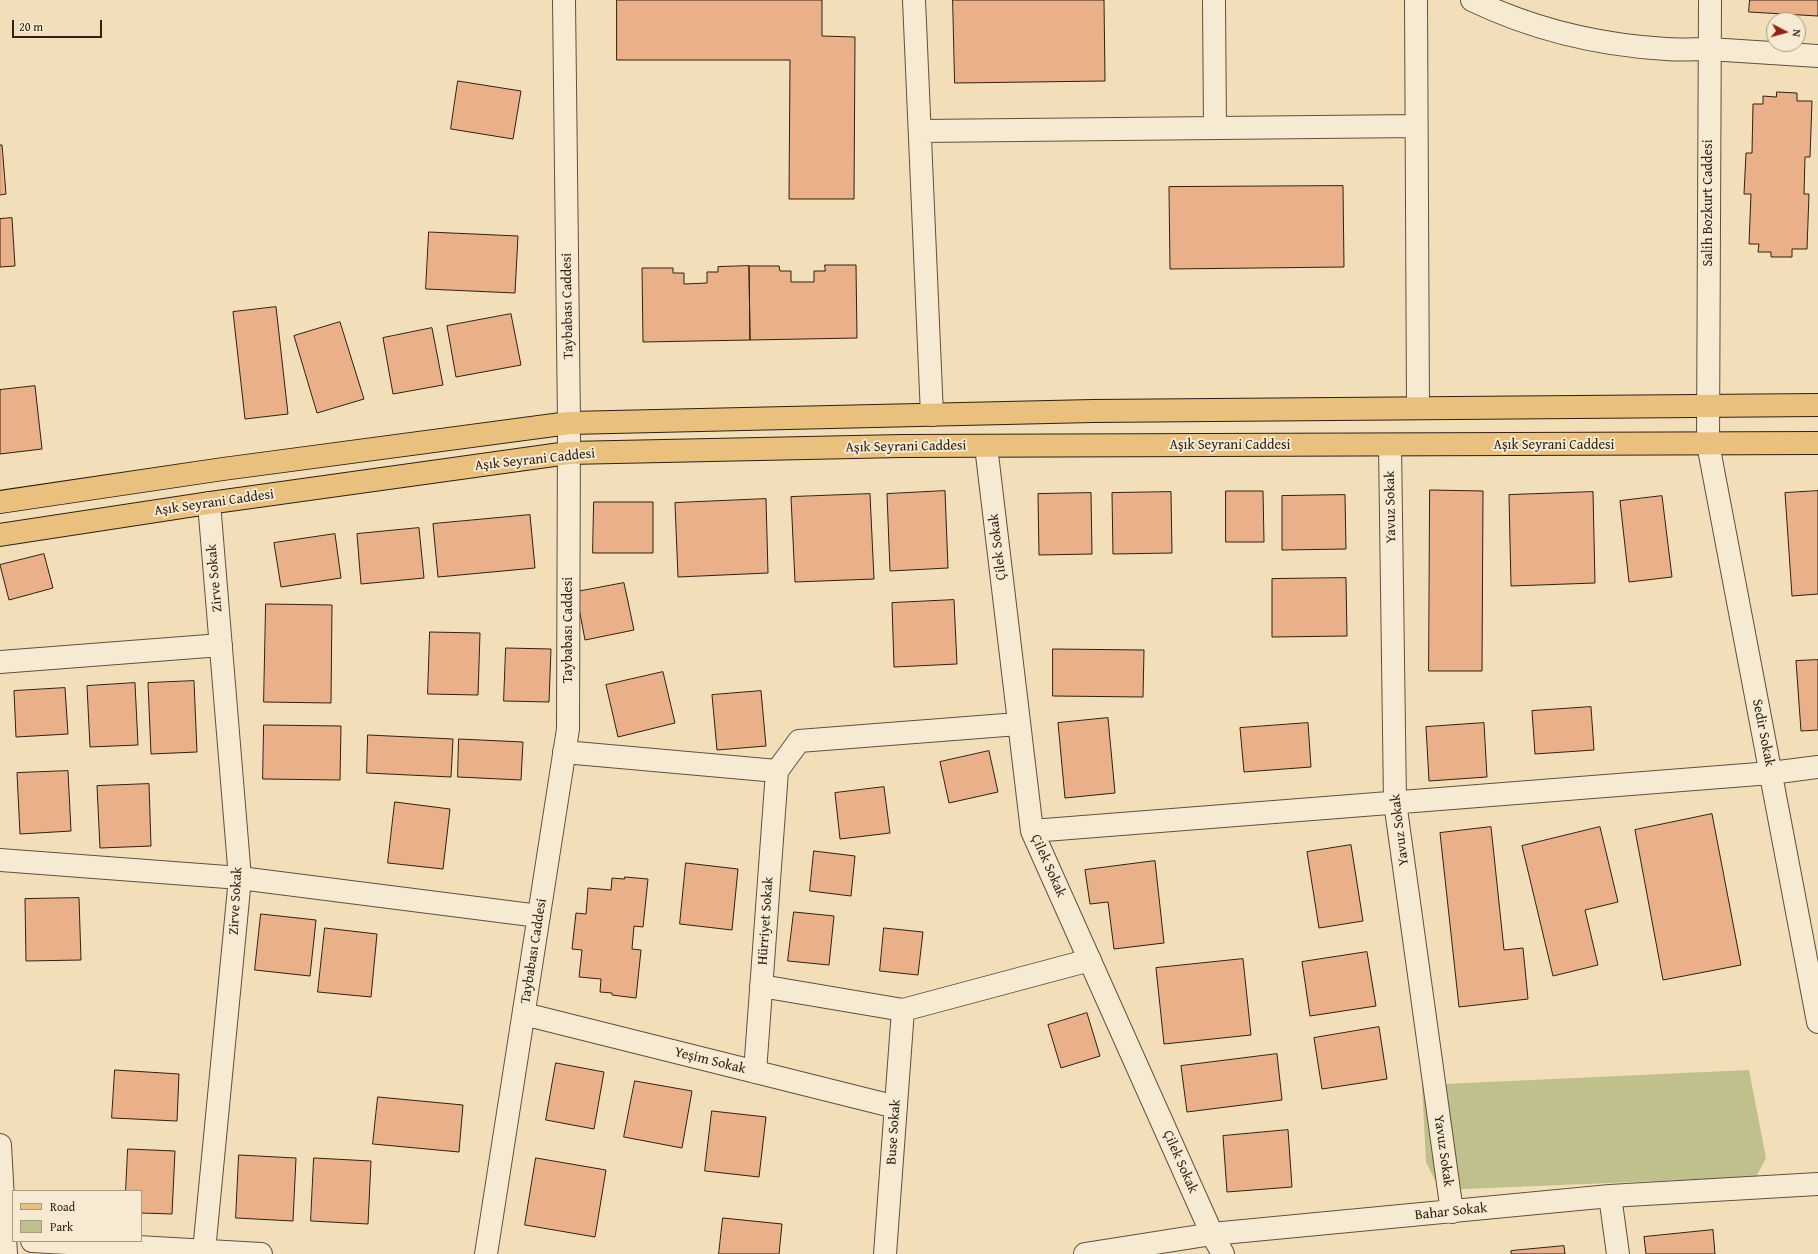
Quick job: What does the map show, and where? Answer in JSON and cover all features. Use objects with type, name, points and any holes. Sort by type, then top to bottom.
[{"type":"main road","points":[[0,502],[231,468],[569,423],[1093,411],[1818,405]]},
{"type":"main road","name":"Aşık Seyrani Caddesi","points":[[0,535],[209,503],[568,453],[986,446],[1818,443]]},
{"type":"street","name":"Taybabası Caddesi","points":[[486,1254],[568,729],[569,423],[564,0]]},
{"type":"street","points":[[914,0],[932,415]]},
{"type":"street","points":[[1214,0],[1215,128]]},
{"type":"street","points":[[1416,0],[1418,408]]},
{"type":"street","points":[[1472,0],[1507,15],[1582,38],[1624,45],[1666,49],[1818,56]]},
{"type":"street","name":"Salih Bozkurt Caddesi","points":[[1708,444],[1710,0]]},
{"type":"street","points":[[920,131],[1416,126]]},
{"type":"street","name":"Sedir Sokak","points":[[1708,444],[1818,1022]]},
{"type":"street","name":"Yavuz Sokak","points":[[1390,445],[1395,802],[1452,1212]]},
{"type":"street","name":"Çilek Sokak","points":[[986,446],[1018,724],[1032,831],[1212,1234],[1224,1254]]},
{"type":"street","name":"Zirve Sokak","points":[[204,1251],[240,878],[209,503]]},
{"type":"street","points":[[0,662],[221,645]]},
{"type":"street","points":[[564,752],[777,771],[799,741],[1018,724]]},
{"type":"street","points":[[1032,831],[1818,767]]},
{"type":"street","name":"Hürriyet Sokak","points":[[755,1072],[777,771]]},
{"type":"street","points":[[0,860],[240,878],[539,916]]},
{"type":"street","points":[[761,986],[903,1010],[1090,960]]},
{"type":"street","name":"Buse Sokak","points":[[885,1254],[903,1010]]},
{"type":"street","name":"Yeşim Sokak","points":[[524,1014],[896,1107]]},
{"type":"street","points":[[0,1145],[6,1243],[36,1254]]},
{"type":"street","name":"Bahar Sokak","points":[[1085,1254],[1212,1234],[1610,1196],[1818,1184]]},
{"type":"street","points":[[1610,1196],[1618,1254]]},
{"type":"street","points":[[49,1242],[261,1254]]},
{"type":"green space","points":[[1749,1070],[1766,1158],[1756,1177],[1440,1190],[1426,1162],[1422,1085]]},
{"type":"building","points":[[617,0],[822,0],[822,36],[855,37],[854,199],[789,199],[790,60],[617,60]]},
{"type":"building","points":[[953,0],[1104,0],[1105,81],[955,83]]},
{"type":"building","points":[[1750,0],[1818,0],[1818,16],[1806,15],[1806,12],[1749,12]]},
{"type":"building","points":[[458,81],[521,91],[513,139],[451,129]]},
{"type":"building","points":[[1777,92],[1797,93],[1797,101],[1812,101],[1810,157],[1805,157],[1804,194],[1809,194],[1807,249],[1792,249],[1792,257],[1771,257],[1771,252],[1758,252],[1759,244],[1749,244],[1751,194],[1744,194],[1746,153],[1752,153],[1753,104],[1763,104],[1763,96],[1776,97]]},
{"type":"building","points":[[0,145],[2,145],[6,194],[0,195]]},
{"type":"building","points":[[1343,186],[1344,267],[1170,269],[1169,187]]},
{"type":"building","points":[[12,218],[15,266],[0,267],[0,219]]},
{"type":"building","points":[[429,232],[518,236],[515,293],[426,289]]},
{"type":"building","points":[[825,265],[856,265],[857,338],[750,340],[749,266],[779,266],[780,271],[791,271],[791,282],[814,282],[814,271],[825,271]]},
{"type":"building","points":[[749,266],[750,340],[643,342],[642,268],[673,268],[673,273],[684,273],[684,284],[707,283],[707,272],[718,272],[718,267]]},
{"type":"building","points":[[276,307],[288,414],[245,419],[233,312]]},
{"type":"building","points":[[511,314],[521,365],[456,377],[447,326]]},
{"type":"building","points":[[340,322],[364,399],[317,413],[294,336]]},
{"type":"building","points":[[432,328],[443,385],[393,394],[383,338]]},
{"type":"building","points":[[35,386],[42,449],[0,454],[0,390]]},
{"type":"building","points":[[1430,490],[1483,491],[1482,671],[1429,671]]},
{"type":"building","points":[[945,491],[948,568],[890,571],[887,494]]},
{"type":"building","points":[[1226,491],[1263,491],[1264,542],[1226,542]]},
{"type":"building","points":[[1818,491],[1818,594],[1792,596],[1785,493]]},
{"type":"building","points":[[1171,492],[1172,553],[1113,554],[1112,493]]},
{"type":"building","points":[[1593,492],[1595,583],[1511,586],[1509,495]]},
{"type":"building","points":[[1091,493],[1092,554],[1039,555],[1038,494]]},
{"type":"building","points":[[870,494],[874,579],[795,582],[791,497]]},
{"type":"building","points":[[1345,495],[1346,549],[1282,550],[1282,496]]},
{"type":"building","points":[[1662,496],[1672,577],[1629,582],[1620,501]]},
{"type":"building","points":[[766,499],[768,573],[678,577],[675,503]]},
{"type":"building","points":[[594,502],[653,502],[653,553],[593,553]]},
{"type":"building","points":[[530,515],[535,568],[438,577],[433,524]]},
{"type":"building","points":[[419,528],[424,578],[361,584],[357,534]]},
{"type":"building","points":[[335,534],[341,578],[281,587],[274,543]]},
{"type":"building","points":[[44,554],[53,588],[9,600],[0,565]]},
{"type":"building","points":[[1346,578],[1347,636],[1272,637],[1272,579]]},
{"type":"building","points":[[624,583],[634,630],[585,640],[576,592]]},
{"type":"building","points":[[954,600],[957,664],[894,667],[892,603]]},
{"type":"building","points":[[266,604],[332,605],[331,703],[264,702]]},
{"type":"building","points":[[430,632],[480,633],[478,695],[428,694]]},
{"type":"building","points":[[506,648],[551,649],[549,702],[504,701]]},
{"type":"building","points":[[1053,649],[1144,650],[1143,697],[1053,696]]},
{"type":"building","points":[[1818,660],[1818,730],[1801,731],[1796,661]]},
{"type":"building","points":[[663,672],[675,723],[618,737],[606,685]]},
{"type":"building","points":[[194,681],[197,752],[151,754],[148,683]]},
{"type":"building","points":[[135,683],[138,745],[90,747],[87,686]]},
{"type":"building","points":[[65,688],[68,734],[16,737],[14,691]]},
{"type":"building","points":[[761,691],[766,746],[717,750],[712,695]]},
{"type":"building","points":[[1591,707],[1594,750],[1535,754],[1532,711]]},
{"type":"building","points":[[1108,718],[1115,793],[1065,798],[1058,723]]},
{"type":"building","points":[[1308,723],[1311,767],[1244,772],[1240,728]]},
{"type":"building","points":[[1484,723],[1487,777],[1429,781],[1426,727]]},
{"type":"building","points":[[264,725],[341,726],[340,780],[263,779]]},
{"type":"building","points":[[368,735],[453,739],[451,777],[367,773]]},
{"type":"building","points":[[459,739],[523,742],[521,780],[458,777]]},
{"type":"building","points":[[989,751],[998,792],[949,803],[940,762]]},
{"type":"building","points":[[68,771],[71,831],[20,834],[17,773]]},
{"type":"building","points":[[149,784],[151,846],[100,848],[97,786]]},
{"type":"building","points":[[884,787],[890,833],[840,839],[835,793]]},
{"type":"building","points":[[395,802],[450,809],[443,869],[388,863]]},
{"type":"building","points":[[1712,814],[1741,965],[1663,980],[1635,830]]},
{"type":"building","points":[[1491,827],[1504,950],[1523,948],[1528,999],[1459,1007],[1440,833]]},
{"type":"building","points":[[1600,827],[1618,902],[1585,910],[1598,965],[1553,976],[1522,846]]},
{"type":"building","points":[[1351,845],[1363,921],[1319,928],[1307,852]]},
{"type":"building","points":[[814,851],[855,856],[851,896],[810,891]]},
{"type":"building","points":[[1155,861],[1164,943],[1114,949],[1108,902],[1090,904],[1085,870]]},
{"type":"building","points":[[686,863],[738,869],[732,930],[680,924]]},
{"type":"building","points":[[625,877],[648,879],[643,927],[634,926],[632,949],[641,950],[636,998],[600,992],[601,979],[579,977],[582,950],[572,949],[576,913],[586,914],[588,888],[611,890],[612,878],[624,879]]},
{"type":"building","points":[[79,898],[81,960],[26,961],[25,899]]},
{"type":"building","points":[[794,912],[834,916],[829,965],[788,961]]},
{"type":"building","points":[[261,914],[316,920],[310,976],[255,970]]},
{"type":"building","points":[[325,928],[377,934],[371,997],[318,992]]},
{"type":"building","points":[[884,928],[923,932],[918,975],[880,971]]},
{"type":"building","points":[[1367,952],[1376,1006],[1310,1016],[1302,962]]},
{"type":"building","points":[[1243,959],[1251,1035],[1164,1044],[1156,968]]},
{"type":"building","points":[[1087,1013],[1100,1056],[1061,1068],[1048,1025]]},
{"type":"building","points":[[1379,1027],[1387,1079],[1322,1089],[1314,1038]]},
{"type":"building","points":[[1277,1054],[1282,1100],[1187,1112],[1181,1066]]},
{"type":"building","points":[[556,1063],[604,1072],[594,1129],[546,1120]]},
{"type":"building","points":[[115,1070],[179,1074],[177,1121],[112,1118]]},
{"type":"building","points":[[635,1081],[692,1091],[682,1148],[624,1137]]},
{"type":"building","points":[[378,1097],[463,1105],[459,1152],[373,1144]]},
{"type":"building","points":[[712,1111],[766,1117],[759,1177],[705,1171]]},
{"type":"building","points":[[1288,1130],[1292,1187],[1227,1192],[1223,1136]]},
{"type":"building","points":[[128,1149],[175,1151],[172,1214],[142,1213],[142,1190],[126,1190]]},
{"type":"building","points":[[239,1155],[296,1158],[293,1221],[236,1218]]},
{"type":"building","points":[[314,1158],[371,1161],[368,1224],[311,1221]]},
{"type":"building","points":[[536,1158],[606,1170],[595,1237],[525,1225]]},
{"type":"building","points":[[723,1218],[782,1224],[779,1254],[719,1254]]},
{"type":"building","points":[[1713,1230],[1715,1254],[1646,1254],[1644,1237]]},
{"type":"building","points":[[1564,1246],[1565,1254],[1511,1254],[1511,1251]]}]
